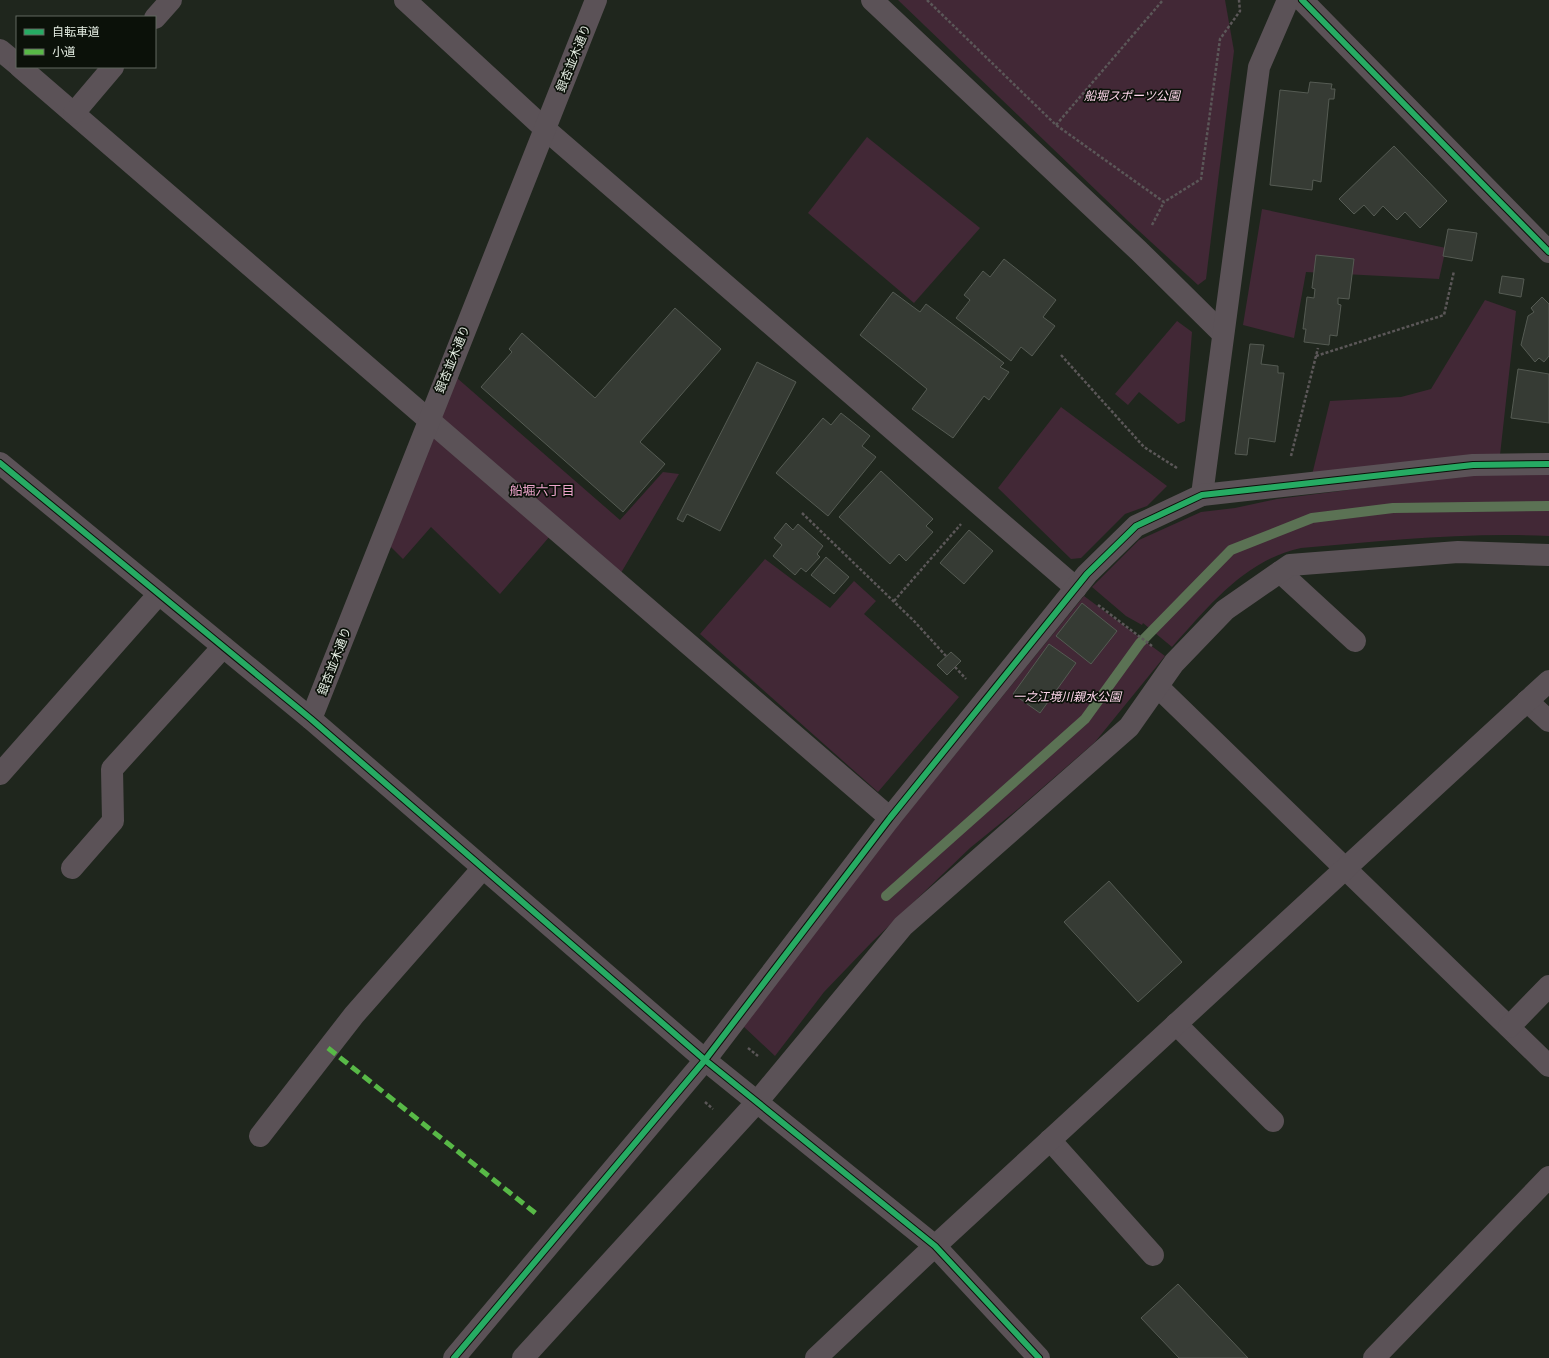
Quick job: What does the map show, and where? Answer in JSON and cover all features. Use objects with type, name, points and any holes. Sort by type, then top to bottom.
[{"type":"street","points":[[156,17],[171,0]]},
{"type":"street","points":[[405,0],[545,129],[1076,588]]},
{"type":"street","name":"銀杏並木通り","points":[[311,719],[428,420],[596,0]]},
{"type":"street","points":[[872,0],[1133,245],[1223,334]]},
{"type":"street","points":[[1203,490],[1259,67],[1280,15],[1288,0]]},
{"type":"street","points":[[1302,0],[1549,252]]},
{"type":"street","points":[[0,50],[16,63]]},
{"type":"street","points":[[21,68],[890,818]]},
{"type":"street","points":[[74,113],[113,68]]},
{"type":"street","points":[[0,463],[158,595],[311,719],[705,1060],[935,1246],[1039,1358]]},
{"type":"street","points":[[454,1358],[705,1060],[890,818],[1087,574],[1136,526],[1203,490],[1283,486],[1473,465],[1549,464]]},
{"type":"street","points":[[522,1358],[757,1102],[903,926],[1130,727],[1174,663],[1225,610],[1290,565],[1458,552],[1549,555]]},
{"type":"street","points":[[1280,572],[1355,640]]},
{"type":"street","points":[[4,759],[158,595]]},
{"type":"street","points":[[72,868],[113,821],[112,769],[223,647]]},
{"type":"street","points":[[816,1358],[935,1246],[1549,681]]},
{"type":"street","points":[[1158,687],[1549,1066]]},
{"type":"street","points":[[1527,701],[1549,721]]},
{"type":"street","points":[[260,1136],[354,1015],[483,868]]},
{"type":"street","points":[[1509,1027],[1549,986]]},
{"type":"street","points":[[1176,1024],[1274,1121]]},
{"type":"street","points":[[1050,1140],[1153,1255]]},
{"type":"street","points":[[1374,1358],[1549,1177]]},
{"type":"path","points":[[927,0],[1056,125],[1164,202],[1201,180],[1220,39],[1240,11],[1239,0]]},
{"type":"path","points":[[1056,125],[1163,0]]},
{"type":"path","points":[[1316,356],[1444,315],[1454,271]]},
{"type":"path","points":[[1283,486],[1318,348]]},
{"type":"path","points":[[1061,355],[1144,447],[1203,490]]},
{"type":"path","points":[[802,513],[894,601],[946,656]]},
{"type":"path","points":[[894,601],[963,522]]},
{"type":"path","points":[[1076,588],[1174,663]]},
{"type":"path","points":[[742,1043],[759,1057]]},
{"type":"green space","name":"船堀スポーツ公園","points":[[898,0],[1225,0],[1234,51],[1206,279],[1198,285],[1127,220]]},
{"type":"green space","points":[[867,137],[980,228],[914,303],[808,213]]},
{"type":"green space","points":[[1262,209],[1446,248],[1439,279],[1306,272],[1294,338],[1243,325]]},
{"type":"green space","points":[[1485,300],[1516,311],[1500,455],[1312,475],[1330,401],[1401,397],[1431,389]]},
{"type":"green space","points":[[1177,321],[1192,332],[1185,421],[1178,424],[1139,392],[1128,405],[1115,394]]},
{"type":"green space","points":[[457,378],[620,520],[663,472],[679,474],[618,578],[437,419]]},
{"type":"green space","points":[[1061,407],[1167,486],[1147,506],[1125,514],[1081,558],[1071,559],[998,488]]},
{"type":"green space","points":[[432,438],[446,443],[550,536],[500,594],[431,527],[403,559],[388,544]]},
{"type":"green space","points":[[1549,473],[1549,536],[1456,536],[1301,548],[1281,554],[1262,563],[1245,574],[1214,601],[1172,647],[1143,623],[1142,625],[1126,616],[1092,587],[1139,540],[1201,512],[1235,508],[1277,499],[1466,475]]},
{"type":"green space","points":[[765,559],[830,608],[854,581],[876,601],[864,614],[959,697],[878,792],[700,634]]},
{"type":"green space","name":"一之江境川親水公園","points":[[1084,596],[1165,656],[1095,742],[1018,809],[970,848],[871,943],[824,992],[775,1056],[742,1025],[775,976]]},
{"type":"building","points":[[1310,82],[1332,84],[1331,89],[1335,89],[1334,99],[1329,99],[1321,182],[1313,180],[1312,190],[1270,185],[1280,90],[1308,93]]},
{"type":"building","points":[[1394,146],[1447,201],[1420,228],[1405,212],[1397,220],[1383,206],[1374,216],[1364,205],[1354,214],[1339,199]]},
{"type":"building","points":[[1448,229],[1477,233],[1472,261],[1443,256]]},
{"type":"building","points":[[1316,255],[1354,259],[1349,299],[1338,298],[1338,304],[1341,305],[1337,336],[1330,335],[1329,345],[1304,342],[1306,329],[1303,329],[1307,297],[1314,298],[1315,289],[1312,288]]},
{"type":"building","points":[[1004,259],[1056,300],[1043,317],[1055,326],[1032,356],[1021,347],[1011,361],[956,318],[970,300],[964,295],[983,271],[990,277]]},
{"type":"building","points":[[1502,276],[1524,279],[1521,297],[1499,293]]},
{"type":"building","points":[[893,292],[920,312],[926,304],[1004,363],[1000,367],[1009,372],[989,400],[984,396],[953,438],[912,409],[927,389],[860,335]]},
{"type":"building","points":[[1542,297],[1549,304],[1549,356],[1544,362],[1539,358],[1535,362],[1521,345],[1528,316],[1534,312],[1531,308]]},
{"type":"building","points":[[675,308],[721,349],[640,442],[665,464],[623,512],[481,387],[512,352],[509,349],[522,333],[595,398]]},
{"type":"building","points":[[1250,344],[1264,345],[1261,364],[1278,366],[1278,373],[1284,373],[1275,442],[1249,438],[1247,455],[1235,454]]},
{"type":"building","points":[[757,362],[796,382],[720,531],[687,514],[683,522],[677,519]]},
{"type":"building","points":[[1518,369],[1549,374],[1549,423],[1511,418]]},
{"type":"building","points":[[841,413],[870,436],[862,446],[876,457],[828,516],[776,473],[823,418],[831,425]]},
{"type":"building","points":[[881,471],[933,519],[926,526],[933,532],[906,561],[899,554],[890,564],[839,517]]},
{"type":"building","points":[[786,523],[793,530],[798,524],[823,546],[817,554],[820,557],[806,572],[801,568],[795,575],[773,556],[782,545],[774,538]]},
{"type":"building","points":[[969,530],[993,551],[964,584],[940,563]]},
{"type":"building","points":[[826,557],[849,577],[834,594],[811,575]]},
{"type":"building","points":[[1082,603],[1117,631],[1091,664],[1056,636]]},
{"type":"building","points":[[1049,644],[1076,663],[1040,713],[1013,694]]},
{"type":"building","points":[[951,652],[961,661],[947,675],[937,665]]},
{"type":"building","points":[[1109,881],[1182,962],[1138,1002],[1064,922]]},
{"type":"building","points":[[1178,1284],[1248,1358],[1179,1358],[1141,1318]]},
{"type":"waterway","points":[[886,896],[1085,719],[1140,643],[1231,550],[1312,518],[1393,508],[1549,506]]},
{"type":"marked path","points":[[328,1048],[539,1216]]},
{"type":"cycle path","points":[[1302,0],[1549,252]]},
{"type":"cycle path","points":[[0,463],[311,719],[705,1060],[935,1246],[1039,1358]]},
{"type":"cycle path","points":[[454,1358],[705,1060],[890,818],[1087,574],[1136,526],[1202,495],[1473,465],[1549,464]]},
{"type":"district","name":"船堀六丁目","points":[[542,490]]}]
